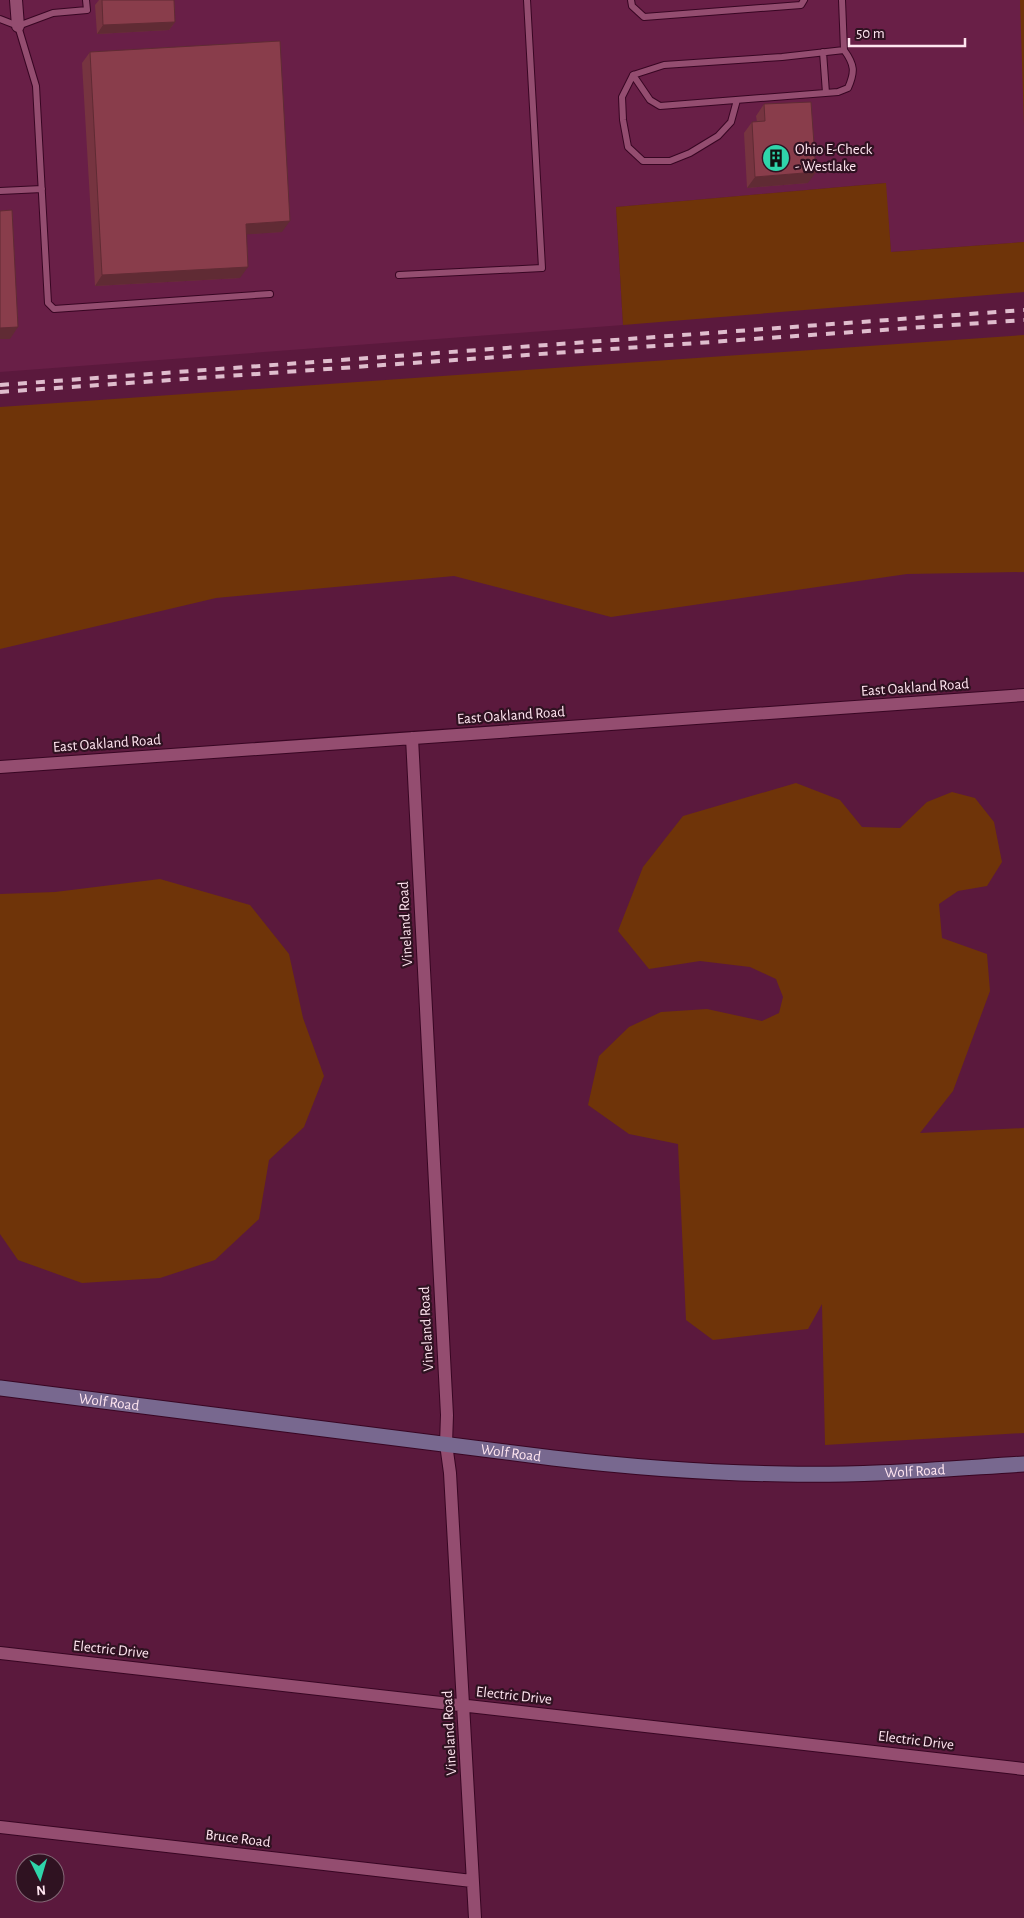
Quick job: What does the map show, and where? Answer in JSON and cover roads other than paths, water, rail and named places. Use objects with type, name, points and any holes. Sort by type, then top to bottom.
[{"type":"street","points":[[16,0],[18,26]]},
{"type":"street","name":"East Oakland Road","points":[[0,766],[1024,695]]},
{"type":"street","name":"Vineland Road","points":[[412,738],[447,1415],[446,1444],[450,1473],[464,1705],[474,1918]]},
{"type":"street","name":"Wolf Road","points":[[0,1388],[553,1458],[713,1473],[863,1473],[1024,1464]]},
{"type":"street","name":"Electric Drive","points":[[0,1653],[1024,1769]]},
{"type":"street","name":"Bruce Road","points":[[0,1827],[472,1881]]},
{"type":"lane","points":[[0,19],[18,26],[53,12],[87,10],[86,0]]},
{"type":"lane","points":[[399,275],[542,268],[527,0]]},
{"type":"lane","points":[[631,0],[632,6],[644,17],[801,5],[804,0]]},
{"type":"lane","points":[[633,76],[650,100],[660,106],[838,92],[848,88],[853,76],[852,61],[844,50],[842,0]]},
{"type":"lane","points":[[18,26],[36,86],[48,303],[54,309],[270,294]]},
{"type":"lane","points":[[737,100],[730,122],[718,136],[690,153],[670,161],[643,161],[628,147],[623,120],[622,97],[633,76],[664,65],[844,50]]},
{"type":"lane","points":[[823,52],[826,93]]},
{"type":"lane","points":[[0,191],[42,189]]},
{"type":"railway","points":[[0,385],[1024,310]]},
{"type":"railway","points":[[0,392],[1024,320]]},
{"type":"place","name":"Ohio E-Check - Westlake","points":[[776,158]]}]
